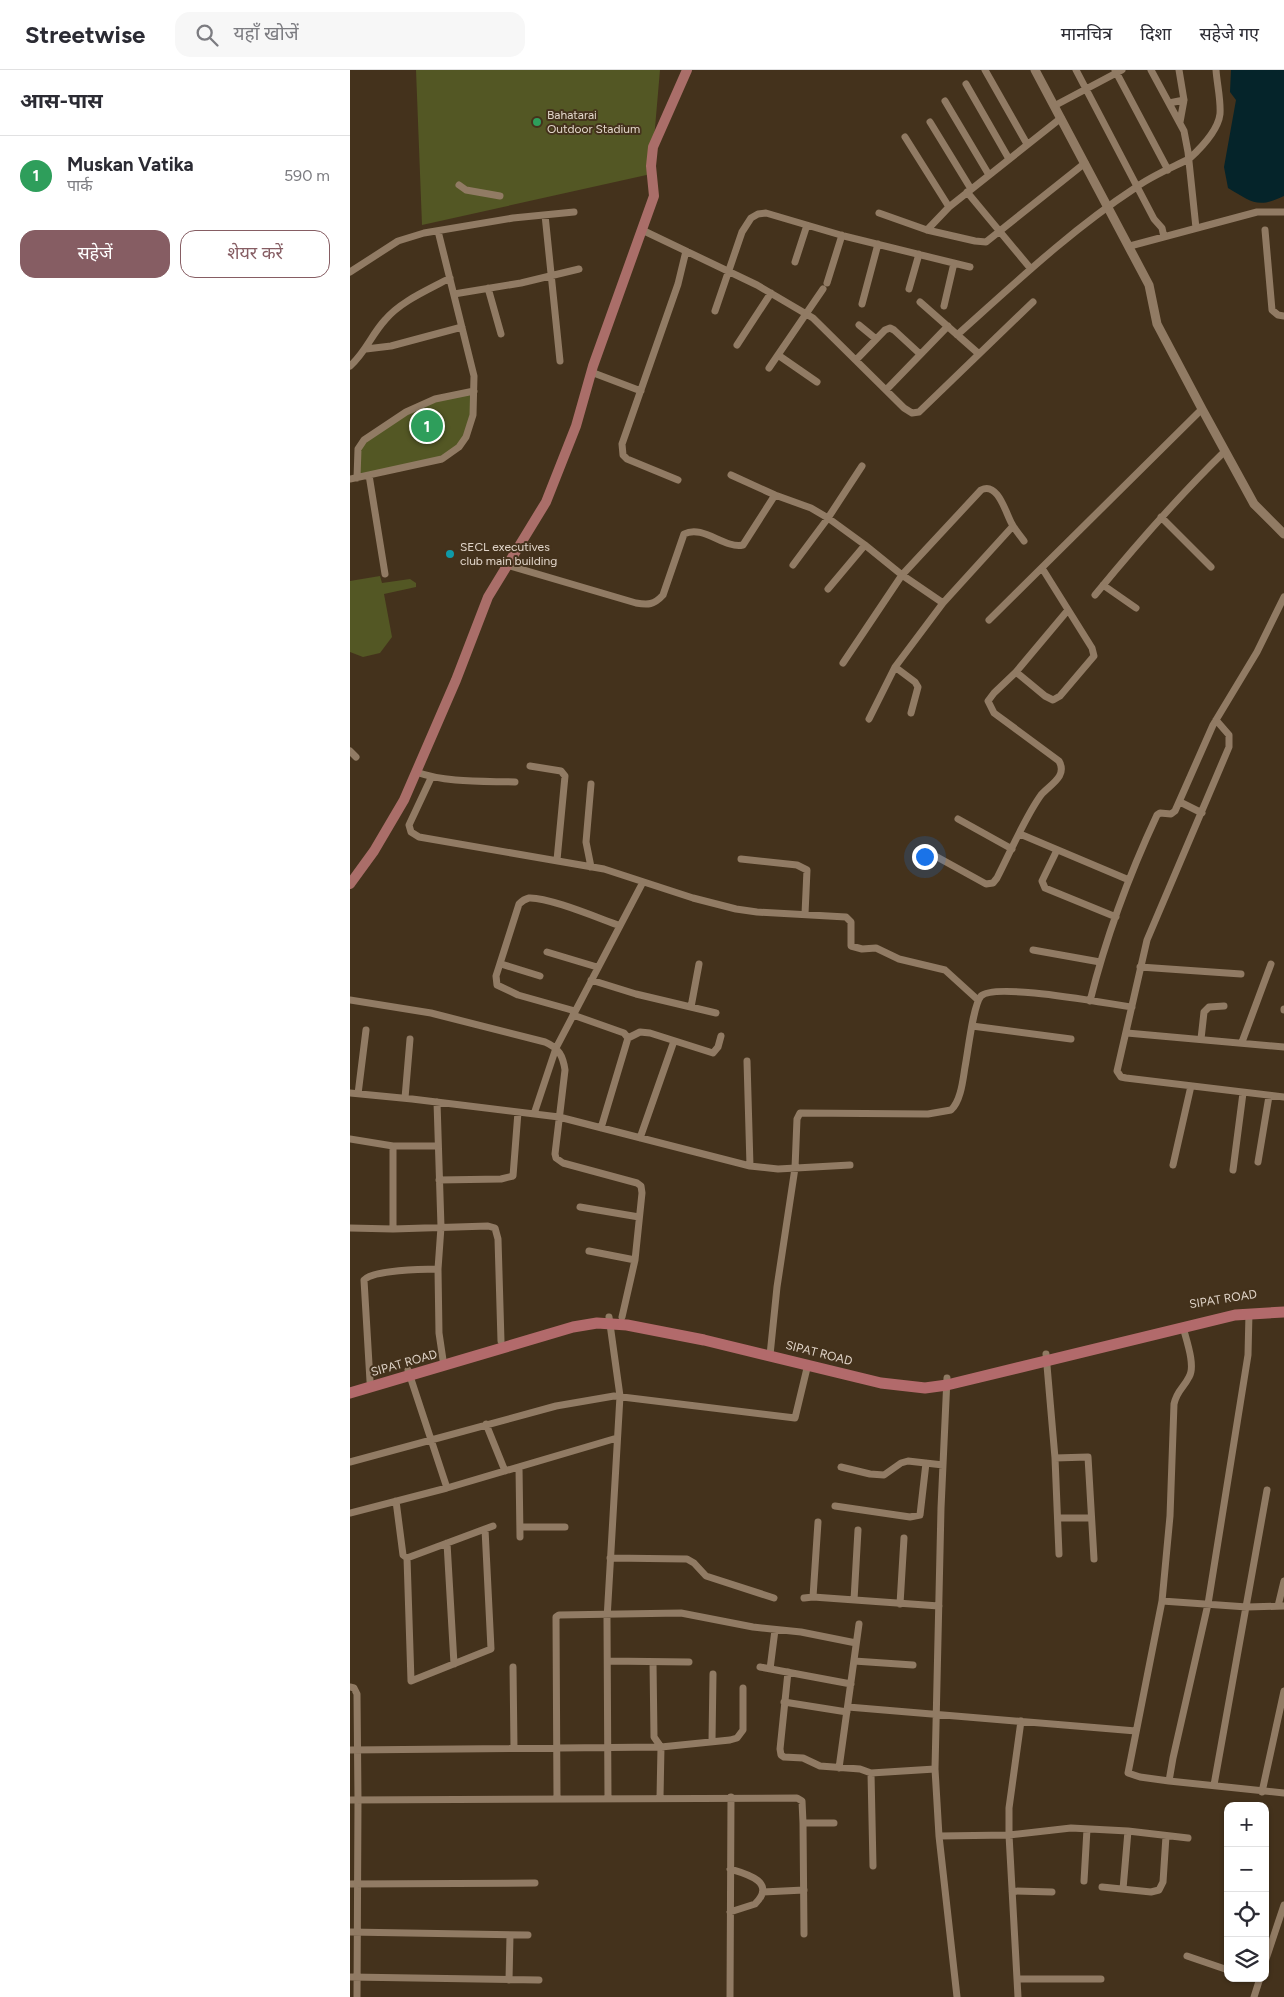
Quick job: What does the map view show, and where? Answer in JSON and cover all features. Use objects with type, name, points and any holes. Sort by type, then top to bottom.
[{"type":"highway","name":"SIPAT ROAD","points":[[1046,1358],[1188,1318],[1234,1309],[1284,1306]]},
{"type":"highway","name":"SIPAT ROAD","points":[[350,1393],[410,1373],[573,1327],[622,1317],[736,1340],[808,1364],[881,1383],[925,1388],[1183,1326],[1249,1313],[1284,1312]]},
{"type":"highway","name":"SIPAT ROAD","points":[[350,1386],[410,1373],[501,1341],[576,1320],[609,1320],[894,1379],[947,1382]]},
{"type":"main road","points":[[350,884],[386,831],[404,800],[456,680],[488,597],[546,502],[576,426],[591,372],[654,196],[651,166],[653,147],[687,70]]},
{"type":"street","points":[[986,70],[1027,144]]},
{"type":"street","points":[[1035,70],[1130,246],[1149,285],[1157,324],[1202,409],[1254,504],[1284,534]]},
{"type":"street","points":[[1076,70],[1154,219],[1162,228],[1164,237]]},
{"type":"street","points":[[1151,70],[1180,122],[1186,140],[1196,228]]},
{"type":"street","points":[[1178,70],[1184,100],[1180,122]]},
{"type":"street","points":[[958,335],[1031,269],[1108,206],[1137,186],[1189,159],[1205,143],[1220,116],[1216,70]]},
{"type":"street","points":[[1054,106],[1118,71],[1168,170]]},
{"type":"street","points":[[966,84],[1009,159]]},
{"type":"street","points":[[1169,103],[1184,100]]},
{"type":"street","points":[[945,101],[990,175]]},
{"type":"street","points":[[927,230],[949,207],[1060,118]]},
{"type":"street","points":[[930,122],[969,191],[1031,269]]},
{"type":"street","points":[[905,138],[949,207]]},
{"type":"street","points":[[878,213],[927,230],[982,243],[992,240],[1085,163]]},
{"type":"street","points":[[459,185],[466,190],[500,196]]},
{"type":"street","points":[[350,272],[398,241],[424,233],[574,212]]},
{"type":"street","points":[[1130,246],[1257,212],[1284,212]]},
{"type":"street","points":[[715,311],[742,232],[752,218],[758,214],[766,213],[842,235],[970,267]]},
{"type":"street","points":[[545,215],[560,361]]},
{"type":"street","points":[[795,262],[807,225]]},
{"type":"street","points":[[642,230],[771,293],[813,318],[908,412],[919,412],[1033,302]]},
{"type":"street","points":[[1265,230],[1272,310],[1278,315],[1284,316]]},
{"type":"street","points":[[438,231],[474,376],[474,391],[473,415],[466,438],[459,447],[442,459],[354,478],[358,449],[364,440],[406,412],[435,399],[474,391]]},
{"type":"street","points":[[769,368],[825,286],[842,235]]},
{"type":"street","points":[[862,304],[878,244]]},
{"type":"street","points":[[678,480],[633,462],[623,455],[622,444],[678,284],[686,251]]},
{"type":"street","points":[[910,289],[919,254]]},
{"type":"street","points":[[944,306],[954,263]]},
{"type":"street","points":[[454,294],[579,269]]},
{"type":"street","points":[[350,366],[366,349],[392,312],[450,278]]},
{"type":"street","points":[[488,288],[501,334]]},
{"type":"street","points":[[738,345],[771,293]]},
{"type":"street","points":[[920,302],[979,354]]},
{"type":"street","points":[[859,325],[876,340]]},
{"type":"street","points":[[886,390],[948,326]]},
{"type":"street","points":[[366,349],[391,346],[462,327]]},
{"type":"street","points":[[856,360],[885,330],[890,328],[920,354]]},
{"type":"street","points":[[778,355],[817,382]]},
{"type":"street","points":[[591,372],[641,391]]},
{"type":"street","points":[[989,620],[1202,409]]},
{"type":"street","points":[[1095,595],[1185,490],[1225,451]]},
{"type":"street","points":[[793,565],[828,518],[862,466]]},
{"type":"street","points":[[731,474],[775,495],[811,508],[828,518],[902,575],[944,603]]},
{"type":"street","points":[[369,475],[385,574]]},
{"type":"street","points":[[843,663],[902,575],[984,488],[991,489],[1002,500],[1013,526],[1024,541]]},
{"type":"street","points":[[508,565],[636,603],[652,604],[663,595],[684,534],[696,532],[736,545],[743,545],[775,495]]},
{"type":"street","points":[[1161,517],[1211,567]]},
{"type":"street","points":[[868,720],[895,667],[944,603],[1013,526]]},
{"type":"street","points":[[828,589],[865,545]]},
{"type":"street","points":[[1016,672],[1048,699],[1053,700],[1060,696],[1091,662],[1094,656],[1092,648],[1042,568]]},
{"type":"street","points":[[1103,585],[1136,608]]},
{"type":"street","points":[[1090,1001],[1100,962],[1129,880],[1157,815],[1160,813],[1174,813],[1216,720],[1257,652],[1284,597]]},
{"type":"street","points":[[928,852],[990,884],[997,878],[1039,798],[1059,778],[1061,767],[1059,761],[990,709],[988,701],[1016,672],[1068,610]]},
{"type":"street","points":[[895,667],[915,682],[918,687],[911,713]]},
{"type":"street","points":[[1216,720],[1229,735],[1229,747],[1147,940],[1117,1071],[1121,1077],[1284,1097]]},
{"type":"street","points":[[350,751],[356,757]]},
{"type":"street","points":[[530,766],[561,771],[565,776],[557,860]]},
{"type":"street","points":[[416,772],[431,778],[515,782]]},
{"type":"street","points":[[431,778],[409,825],[410,832],[414,835],[591,867],[736,909],[757,912],[846,916],[851,922],[851,946],[876,948],[899,959],[945,970],[978,1000]]},
{"type":"street","points":[[591,784],[586,842],[591,867]]},
{"type":"street","points":[[1180,802],[1202,813]]},
{"type":"street","points":[[958,819],[1012,849]]},
{"type":"street","points":[[1020,834],[1129,880]]},
{"type":"street","points":[[1057,850],[1042,881],[1045,888],[1116,917]]},
{"type":"street","points":[[741,859],[798,865],[807,870],[805,914]]},
{"type":"street","points":[[534,1114],[556,1048],[618,925],[643,882]]},
{"type":"street","points":[[618,925],[564,906],[534,899],[524,900],[519,904],[495,979],[497,985],[518,995],[574,1013],[624,1034],[628,1038]]},
{"type":"street","points":[[1033,950],[1100,962]]},
{"type":"street","points":[[547,952],[597,967]]},
{"type":"street","points":[[501,964],[540,976]]},
{"type":"street","points":[[691,1008],[700,964]]},
{"type":"street","points":[[1242,1042],[1271,964]]},
{"type":"street","points":[[1140,966],[1241,974]]},
{"type":"street","points":[[591,980],[636,994],[716,1013]]},
{"type":"street","points":[[770,1352],[777,1287],[795,1168],[797,1119],[800,1113],[928,1114],[951,1110],[957,1102],[963,1079],[978,1000],[987,992],[1046,994],[1132,1007]]},
{"type":"street","points":[[350,1000],[431,1013],[545,1042],[556,1048],[562,1058],[565,1070],[556,1158],[563,1163],[640,1184],[642,1194],[635,1260],[622,1317]]},
{"type":"street","points":[[1201,1039],[1204,1012],[1209,1007],[1224,1006]]},
{"type":"street","points":[[972,1026],[1071,1040]]},
{"type":"street","points":[[358,1094],[366,1030]]},
{"type":"street","points":[[628,1038],[644,1032],[713,1054],[718,1048],[721,1036]]},
{"type":"street","points":[[1126,1034],[1242,1042],[1284,1047]]},
{"type":"street","points":[[600,1128],[628,1038]]},
{"type":"street","points":[[405,1098],[410,1039]]},
{"type":"street","points":[[640,1138],[674,1041]]},
{"type":"street","points":[[747,1061],[750,1166]]},
{"type":"street","points":[[1173,1165],[1191,1086]]},
{"type":"street","points":[[350,1093],[559,1117],[750,1166],[778,1169],[850,1165]]},
{"type":"street","points":[[1233,1170],[1243,1093]]},
{"type":"street","points":[[1258,1162],[1269,1096]]},
{"type":"street","points":[[437,1102],[440,1227],[438,1269],[439,1333],[443,1360]]},
{"type":"street","points":[[439,1180],[501,1179],[514,1176],[518,1112]]},
{"type":"street","points":[[350,1139],[393,1146],[438,1146]]},
{"type":"street","points":[[393,1146],[393,1229]]},
{"type":"street","points":[[580,1207],[639,1217]]},
{"type":"street","points":[[350,1228],[393,1229],[488,1226],[495,1228],[497,1231],[501,1341]]},
{"type":"street","points":[[589,1251],[635,1260]]},
{"type":"street","points":[[370,1381],[364,1280],[371,1275],[409,1270],[438,1269]]},
{"type":"street","points":[[1169,1781],[1172,1758],[1208,1604],[1248,1355],[1249,1313]]},
{"type":"street","points":[[608,1799],[607,1615],[620,1396],[609,1320]]},
{"type":"street","points":[[1183,1326],[1192,1370],[1189,1378],[1176,1394],[1174,1404],[1170,1516],[1162,1601],[1128,1773],[1140,1777],[1169,1781],[1284,1793]]},
{"type":"street","points":[[1046,1358],[1055,1458],[1059,1554]]},
{"type":"street","points":[[350,1462],[556,1406],[614,1396],[795,1418],[808,1364]]},
{"type":"street","points":[[410,1373],[447,1488]]},
{"type":"street","points":[[947,1382],[935,1769],[939,1836],[957,1997]]},
{"type":"street","points":[[486,1424],[505,1471]]},
{"type":"street","points":[[350,1512],[447,1488],[617,1438]]},
{"type":"street","points":[[1055,1458],[1088,1457],[1094,1559]]},
{"type":"street","points":[[841,1467],[870,1474],[884,1475],[901,1463],[943,1465]]},
{"type":"street","points":[[835,1506],[910,1517],[920,1515],[926,1463]]},
{"type":"street","points":[[519,1467],[520,1537]]},
{"type":"street","points":[[1214,1785],[1267,1490]]},
{"type":"street","points":[[396,1501],[403,1555],[407,1558],[411,1681],[491,1649],[485,1529]]},
{"type":"street","points":[[1058,1518],[1091,1518]]},
{"type":"street","points":[[813,1597],[818,1522]]},
{"type":"street","points":[[407,1558],[494,1526]]},
{"type":"street","points":[[520,1527],[565,1527]]},
{"type":"street","points":[[854,1600],[858,1530]]},
{"type":"street","points":[[900,1604],[904,1538]]},
{"type":"street","points":[[447,1543],[454,1664]]},
{"type":"street","points":[[610,1558],[686,1559],[694,1563],[706,1576],[774,1598]]},
{"type":"street","points":[[1162,1601],[1247,1607],[1281,1606],[1284,1581]]},
{"type":"street","points":[[804,1598],[813,1597],[939,1606]]},
{"type":"street","points":[[557,1798],[556,1617],[559,1615],[681,1613],[856,1642]]},
{"type":"street","points":[[839,1768],[859,1624]]},
{"type":"street","points":[[770,1669],[775,1630]]},
{"type":"street","points":[[608,1661],[689,1662]]},
{"type":"street","points":[[854,1661],[913,1665]]},
{"type":"street","points":[[652,1662],[654,1736],[661,1747],[660,1798]]},
{"type":"street","points":[[513,1667],[514,1748]]},
{"type":"street","points":[[760,1667],[851,1684]]},
{"type":"street","points":[[788,1672],[780,1749],[781,1755],[784,1757],[803,1758],[820,1766],[860,1769],[871,1773],[935,1769]]},
{"type":"street","points":[[712,1741],[713,1674]]},
{"type":"street","points":[[350,1687],[354,1688],[357,1694],[354,1750],[358,1800],[354,1837],[353,1884],[354,1977],[357,1997]]},
{"type":"street","points":[[354,1750],[661,1747],[730,1740],[740,1735],[743,1730],[743,1688]]},
{"type":"street","points":[[1262,1792],[1284,1691]]},
{"type":"street","points":[[784,1702],[847,1710],[937,1714],[1136,1731]]},
{"type":"street","points":[[1018,1997],[1008,1834],[1009,1808],[1020,1721]]},
{"type":"street","points":[[871,1773],[873,1866]]},
{"type":"street","points":[[730,1997],[731,1797]]},
{"type":"street","points":[[350,1800],[798,1798],[802,1801],[804,1823],[804,1934]]},
{"type":"street","points":[[804,1823],[834,1824]]},
{"type":"street","points":[[939,1836],[1008,1834],[1071,1828],[1128,1831],[1188,1838]]},
{"type":"street","points":[[1084,1881],[1087,1829]]},
{"type":"street","points":[[1123,1889],[1128,1831]]},
{"type":"street","points":[[1102,1887],[1151,1892],[1159,1890],[1163,1882],[1166,1836]]},
{"type":"street","points":[[730,1869],[749,1874],[757,1879],[763,1892],[755,1904],[730,1912]]},
{"type":"street","points":[[353,1884],[536,1882]]},
{"type":"street","points":[[763,1892],[804,1890]]},
{"type":"street","points":[[1012,1891],[1052,1892]]},
{"type":"street","points":[[1269,1950],[1284,1904]]},
{"type":"street","points":[[354,1932],[528,1935]]},
{"type":"street","points":[[509,1980],[510,1935]]},
{"type":"street","points":[[1187,1956],[1224,1969]]},
{"type":"street","points":[[354,1977],[539,1980]]},
{"type":"street","points":[[1016,1979],[1102,1979]]},
{"type":"street","points":[[1254,1997],[1259,1982]]},
{"type":"green space","name":"Bahatarai Outdoor Stadium","points":[[416,70],[660,70],[651,174],[422,225]]},
{"type":"green space","points":[[473,392],[474,398],[466,437],[450,454],[357,478],[356,460],[364,440],[435,399]]},
{"type":"green space","points":[[380,576],[382,583],[410,579],[416,583],[416,587],[384,594],[392,637],[380,653],[363,657],[350,652],[350,581]]},
{"type":"water","points":[[1231,70],[1284,70],[1284,196],[1275,200],[1261,203],[1255,202],[1228,188],[1224,167],[1236,100],[1230,92]]},
{"type":"water","points":[[423,428],[427,428],[431,434],[427,440],[423,440],[419,436],[419,432]]},
{"type":"place","name":"Bahatarai Outdoor Stadium","points":[[537,122]]},
{"type":"place","name":"Muskan Vatika","points":[[427,426]]},
{"type":"place","name":"SECL executives club main building","points":[[450,554]]}]
